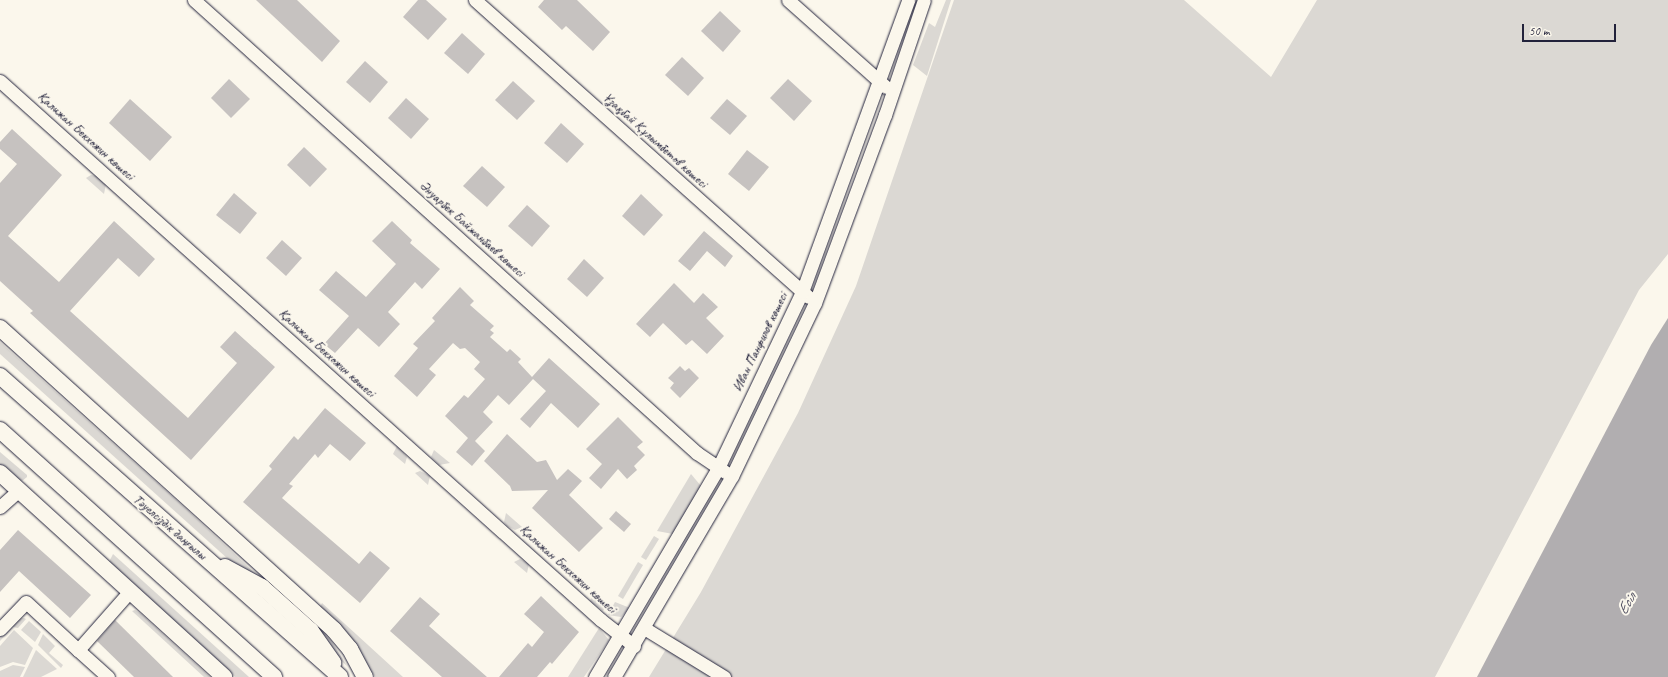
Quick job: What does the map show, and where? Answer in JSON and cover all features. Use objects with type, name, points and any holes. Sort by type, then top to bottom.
[{"type":"main road","points":[[0,328],[334,630],[350,649],[365,677]]},
{"type":"main road","name":"Тәуелсіздік даңғылы","points":[[0,376],[340,677]]},
{"type":"main road","points":[[0,430],[274,677]]},
{"type":"main road","points":[[0,473],[224,677]]},
{"type":"main road","points":[[203,556],[262,587],[311,631],[343,677]]},
{"type":"street","name":"Әнуарбек Байжанбаев көшесі","points":[[194,0],[697,453],[732,476]]},
{"type":"street","name":"Ұзақбай Құлымбетов көшесі","points":[[475,0],[815,303]]},
{"type":"street","points":[[788,0],[880,83],[893,91]]},
{"type":"street","name":"Иван Панфилов көшесі","points":[[595,677],[718,468],[802,292],[880,83],[908,0]]},
{"type":"street","points":[[614,677],[634,646],[732,476],[815,303],[893,91],[924,0]]},
{"type":"street","name":"Қалижан Бекхожин көшесі","points":[[0,81],[620,636],[634,646]]},
{"type":"street","points":[[0,507],[19,490]]},
{"type":"street","points":[[78,650],[130,591]]},
{"type":"street","points":[[0,629],[26,602],[108,677]]},
{"type":"street","points":[[644,628],[724,677]]},
{"type":"shaded area","points":[[946,0],[951,0],[927,76],[913,65],[929,23],[935,27]]},
{"type":"shaded area","points":[[954,0],[1184,0],[1271,77],[1317,0],[1668,0],[1668,254],[1639,290],[1435,677],[649,677],[701,592],[798,413],[856,286]]},
{"type":"shaded area","points":[[91,175],[97,176],[106,184],[104,194],[86,178]]},
{"type":"shaded area","points":[[0,342],[184,507],[269,586],[238,568],[0,354]]},
{"type":"shaded area","points":[[397,446],[407,457],[405,464],[393,454]]},
{"type":"shaded area","points":[[434,450],[450,463],[439,465],[431,457]]},
{"type":"shaded area","points":[[0,452],[27,475],[27,477],[22,481],[15,478],[0,465]]},
{"type":"shaded area","points":[[420,471],[430,476],[428,485],[415,473]]},
{"type":"shaded area","points":[[691,474],[701,486],[673,534],[657,531]]},
{"type":"shaded area","points":[[506,513],[522,527],[515,530],[507,526],[504,522]]},
{"type":"shaded area","points":[[654,536],[659,539],[646,560],[641,557]]},
{"type":"shaded area","points":[[113,554],[249,677],[235,677],[109,562]]},
{"type":"shaded area","points":[[520,559],[529,564],[527,573],[514,562]]},
{"type":"shaded area","points":[[638,562],[643,565],[623,599],[618,596]]},
{"type":"shaded area","points":[[594,592],[607,604],[603,611],[590,601]]},
{"type":"shaded area","points":[[615,602],[630,608],[621,617],[608,615]]},
{"type":"shaded area","points":[[322,603],[403,677],[375,677],[344,629],[320,607]]},
{"type":"shaded area","points":[[135,610],[210,677],[204,677],[132,611]]},
{"type":"shaded area","points":[[15,619],[26,619],[18,628],[13,627],[0,641],[0,636]]},
{"type":"shaded area","points":[[29,621],[41,632],[35,642],[21,630]]},
{"type":"shaded area","points":[[313,623],[331,640],[347,666],[333,653]]},
{"type":"shaded area","points":[[599,628],[609,640],[584,677],[568,677]]},
{"type":"shaded area","points":[[14,630],[33,648],[25,665],[13,662],[0,667],[0,646]]},
{"type":"shaded area","points":[[43,634],[55,646],[49,653],[63,665],[61,668],[38,645]]},
{"type":"shaded area","points":[[36,650],[57,669],[41,677],[23,677]]},
{"type":"shaded area","points":[[13,665],[25,667],[20,677],[0,677],[0,671]]},
{"type":"water","name":"Есіл","points":[[1668,318],[1668,677],[1477,677],[1651,345]]},
{"type":"building","points":[[256,0],[297,0],[340,41],[322,62]]},
{"type":"building","points":[[418,0],[426,0],[447,19],[428,40],[403,17]]},
{"type":"building","points":[[544,0],[577,0],[610,32],[593,51],[566,26],[562,30],[538,7]]},
{"type":"building","points":[[720,11],[741,31],[723,52],[701,31]]},
{"type":"building","points":[[462,33],[485,54],[468,74],[444,53]]},
{"type":"building","points":[[682,57],[704,78],[688,96],[665,75]]},
{"type":"building","points":[[365,61],[388,82],[370,103],[346,82]]},
{"type":"building","points":[[229,79],[250,99],[231,118],[211,98]]},
{"type":"building","points":[[788,79],[812,101],[794,121],[770,98]]},
{"type":"building","points":[[513,81],[535,101],[517,120],[495,100]]},
{"type":"building","points":[[406,98],[429,119],[411,139],[388,118]]},
{"type":"building","points":[[130,99],[172,137],[150,161],[109,123]]},
{"type":"building","points":[[727,99],[747,116],[730,135],[710,118]]},
{"type":"building","points":[[561,123],[584,144],[567,163],[544,143]]},
{"type":"building","points":[[12,129],[62,175],[8,236],[59,282],[114,221],[155,259],[139,277],[118,258],[70,311],[188,418],[237,363],[220,347],[235,331],[275,367],[191,460],[30,313],[33,311],[0,281],[0,183],[17,164],[0,149],[0,142]]},
{"type":"building","points":[[304,147],[327,169],[310,187],[287,165]]},
{"type":"building","points":[[747,150],[769,167],[749,191],[728,174]]},
{"type":"building","points":[[482,166],[505,187],[487,207],[463,186]]},
{"type":"building","points":[[234,193],[257,213],[240,234],[216,215]]},
{"type":"building","points":[[641,194],[663,215],[644,236],[622,216]]},
{"type":"building","points":[[527,205],[550,226],[532,247],[508,226]]},
{"type":"building","points":[[392,221],[412,240],[410,243],[440,269],[422,289],[415,282],[388,312],[400,324],[379,347],[358,328],[335,353],[324,344],[349,316],[319,290],[336,271],[366,297],[396,264],[372,241]]},
{"type":"building","points":[[704,231],[733,256],[725,267],[707,251],[690,271],[678,261]]},
{"type":"building","points":[[282,240],[302,258],[286,276],[266,258]]},
{"type":"building","points":[[584,259],[604,278],[587,297],[567,279]]},
{"type":"building","points":[[674,283],[694,303],[703,293],[718,307],[706,318],[724,336],[707,354],[692,340],[686,345],[663,323],[650,337],[636,324]]},
{"type":"building","points":[[460,287],[474,301],[470,305],[494,326],[490,330],[494,333],[490,337],[507,352],[510,349],[521,359],[518,362],[532,377],[549,358],[600,404],[578,428],[551,403],[530,428],[520,419],[546,391],[533,379],[509,405],[498,395],[483,412],[493,422],[475,441],[485,451],[472,466],[456,452],[468,438],[445,416],[464,395],[468,398],[485,379],[474,369],[480,362],[465,348],[460,349],[453,343],[429,369],[436,375],[417,397],[394,376],[418,348],[413,344],[435,321],[432,318]]},
{"type":"building","points":[[680,366],[685,371],[689,368],[699,378],[680,398],[670,388],[674,383],[668,378]]},
{"type":"building","points":[[325,408],[366,443],[350,461],[330,444],[318,458],[315,454],[289,484],[293,486],[282,498],[359,564],[370,551],[390,568],[360,603],[243,502],[272,469],[269,466],[294,436],[298,440]]},
{"type":"building","points":[[618,417],[643,442],[637,447],[645,455],[634,466],[637,470],[627,479],[618,469],[601,489],[589,478],[602,464],[586,449]]},
{"type":"building","points":[[507,434],[537,462],[546,460],[557,480],[568,469],[582,481],[569,495],[603,528],[579,552],[532,508],[548,490],[512,491],[510,486],[484,461]]},
{"type":"building","points":[[616,511],[631,524],[624,532],[609,519]]},
{"type":"building","points":[[18,530],[91,595],[70,618],[19,571],[0,592],[0,550]]},
{"type":"building","points":[[541,596],[579,632],[552,664],[550,662],[537,677],[499,677],[528,643],[532,647],[544,632],[524,614]]},
{"type":"building","points":[[420,597],[440,614],[429,626],[487,677],[442,677],[390,631]]},
{"type":"building","points":[[115,620],[173,677],[134,677],[97,641]]}]
